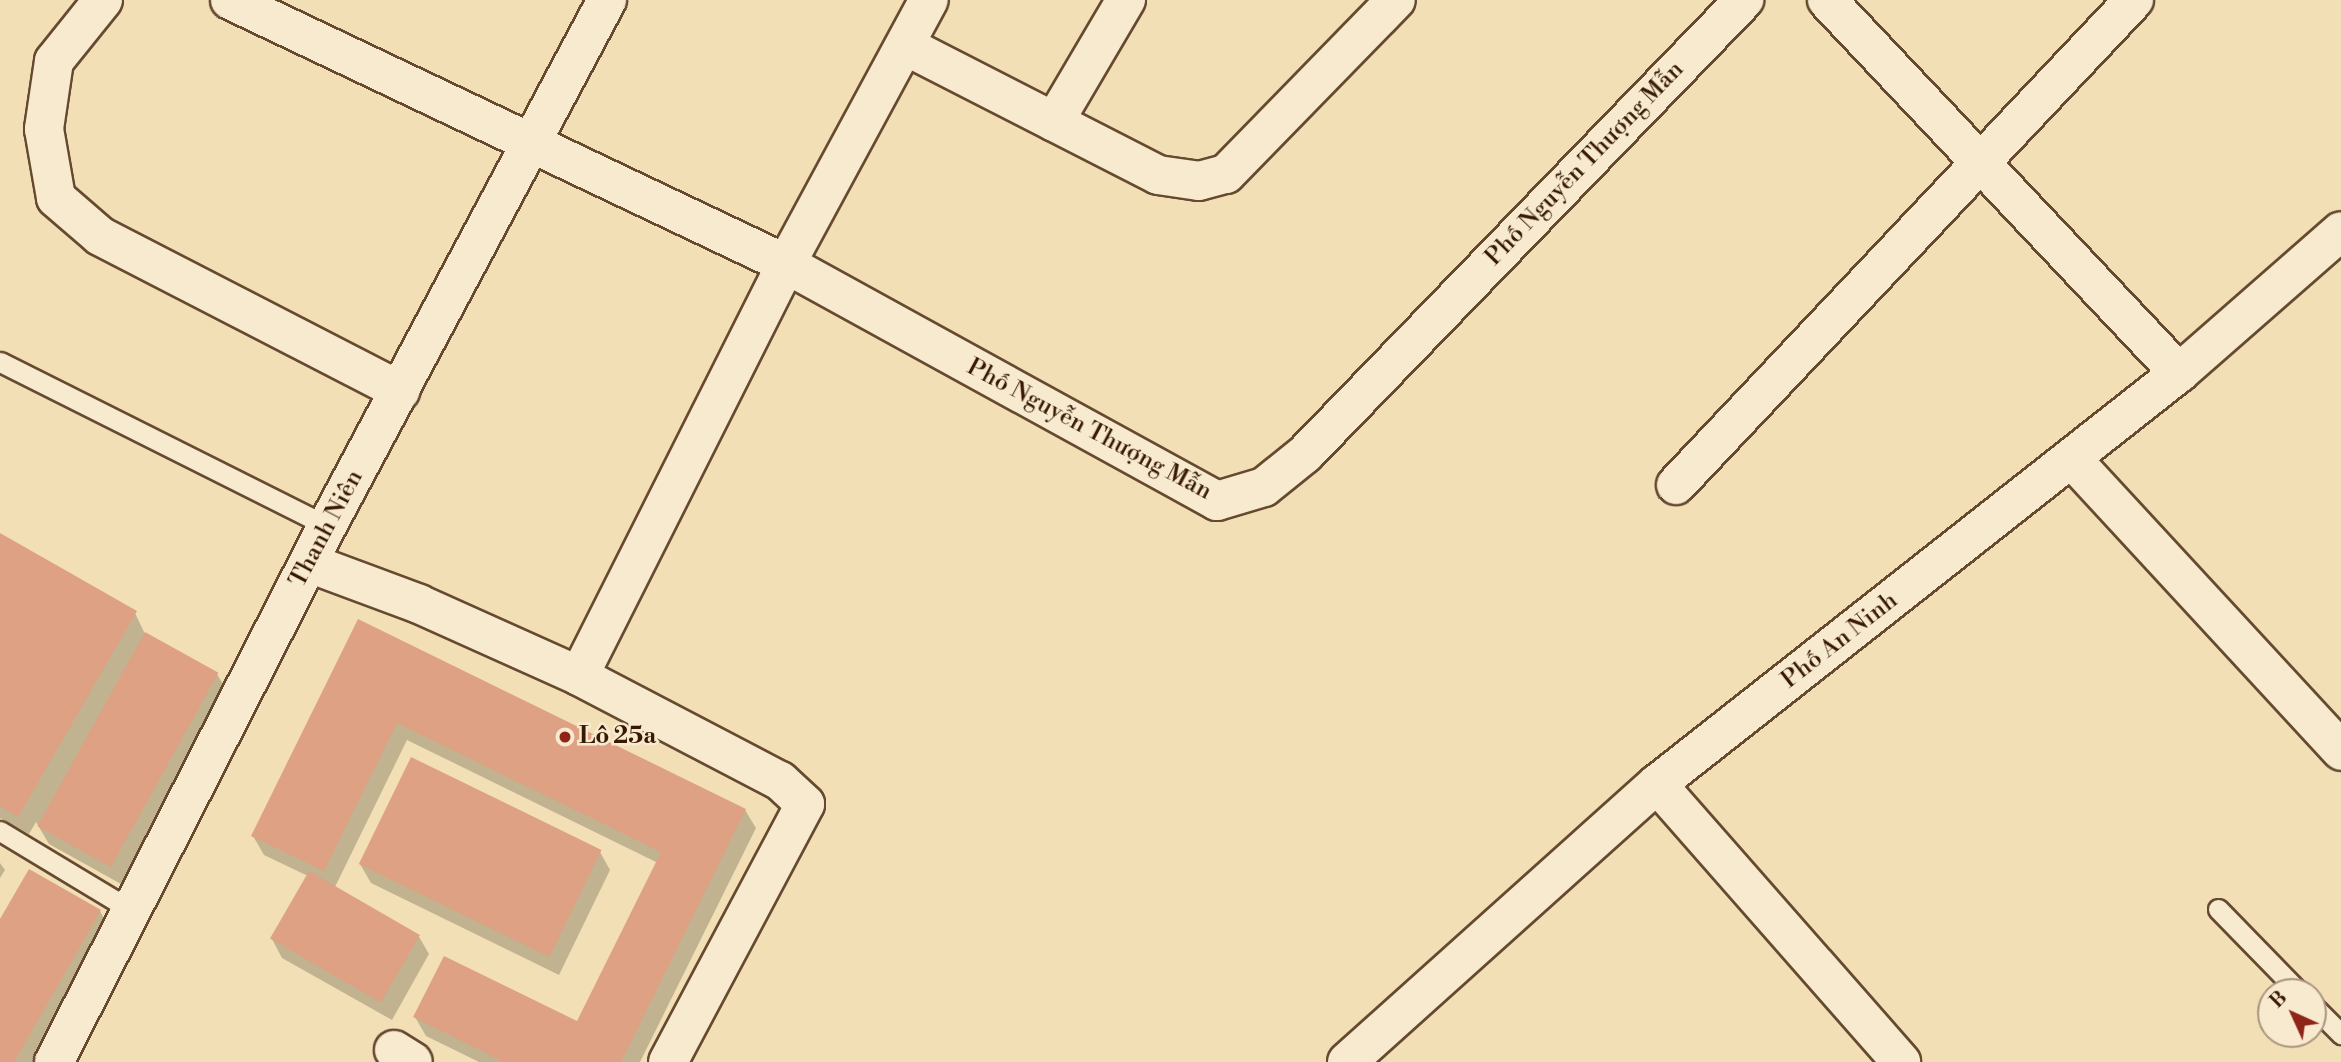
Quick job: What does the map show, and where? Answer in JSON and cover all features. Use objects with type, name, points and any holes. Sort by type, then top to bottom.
[{"type":"street","points":[[103,0],[54,61],[44,129],[56,198],[100,236],[400,391]]},
{"type":"street","name":"Phố Nguyễn Thượng Mẫn","points":[[230,0],[291,14],[531,144],[786,264],[1217,501],[1264,487],[1305,454],[1744,0]]},
{"type":"street","name":"Thanh Niên","points":[[54,1062],[327,526],[607,0]]},
{"type":"street","points":[[579,676],[786,264],[929,0]]},
{"type":"street","points":[[1054,122],[1126,0]]},
{"type":"street","points":[[906,46],[1158,175],[1199,181],[1226,174],[1396,0]]},
{"type":"street","points":[[1827,0],[1980,158],[2179,373]]},
{"type":"street","points":[[1676,485],[1980,158],[2134,0]]},
{"type":"street","name":"Phố An Ninh","points":[[1348,1062],[1657,784],[2179,373],[2341,231]]},
{"type":"street","points":[[2072,459],[2341,751]]},
{"type":"street","points":[[309,563],[419,604],[579,676],[780,781],[804,804],[668,1062]]},
{"type":"street","points":[[1657,784],[1901,1062]]},
{"type":"lane","points":[[0,362],[327,526]]},
{"type":"lane","points":[[0,831],[131,909]]},
{"type":"lane","points":[[2218,909],[2285,978]]},
{"type":"lane","points":[[2327,1020],[2341,1034]]},
{"type":"building","points":[[0,533],[137,611],[18,817],[0,806]]},
{"type":"building","points":[[358,619],[746,809],[621,1062],[504,1062],[413,1017],[444,956],[577,1021],[661,852],[397,723],[324,871],[251,836]]},
{"type":"building","points":[[145,632],[218,673],[111,867],[37,826]]},
{"type":"building","points":[[411,757],[602,850],[549,957],[359,864]]},
{"type":"building","points":[[29,869],[101,910],[14,1062],[0,1062],[0,919]]},
{"type":"building","points":[[309,871],[420,935],[381,1003],[270,939]]},
{"type":"place","name":"Lô 25a","points":[[565,737]]}]
